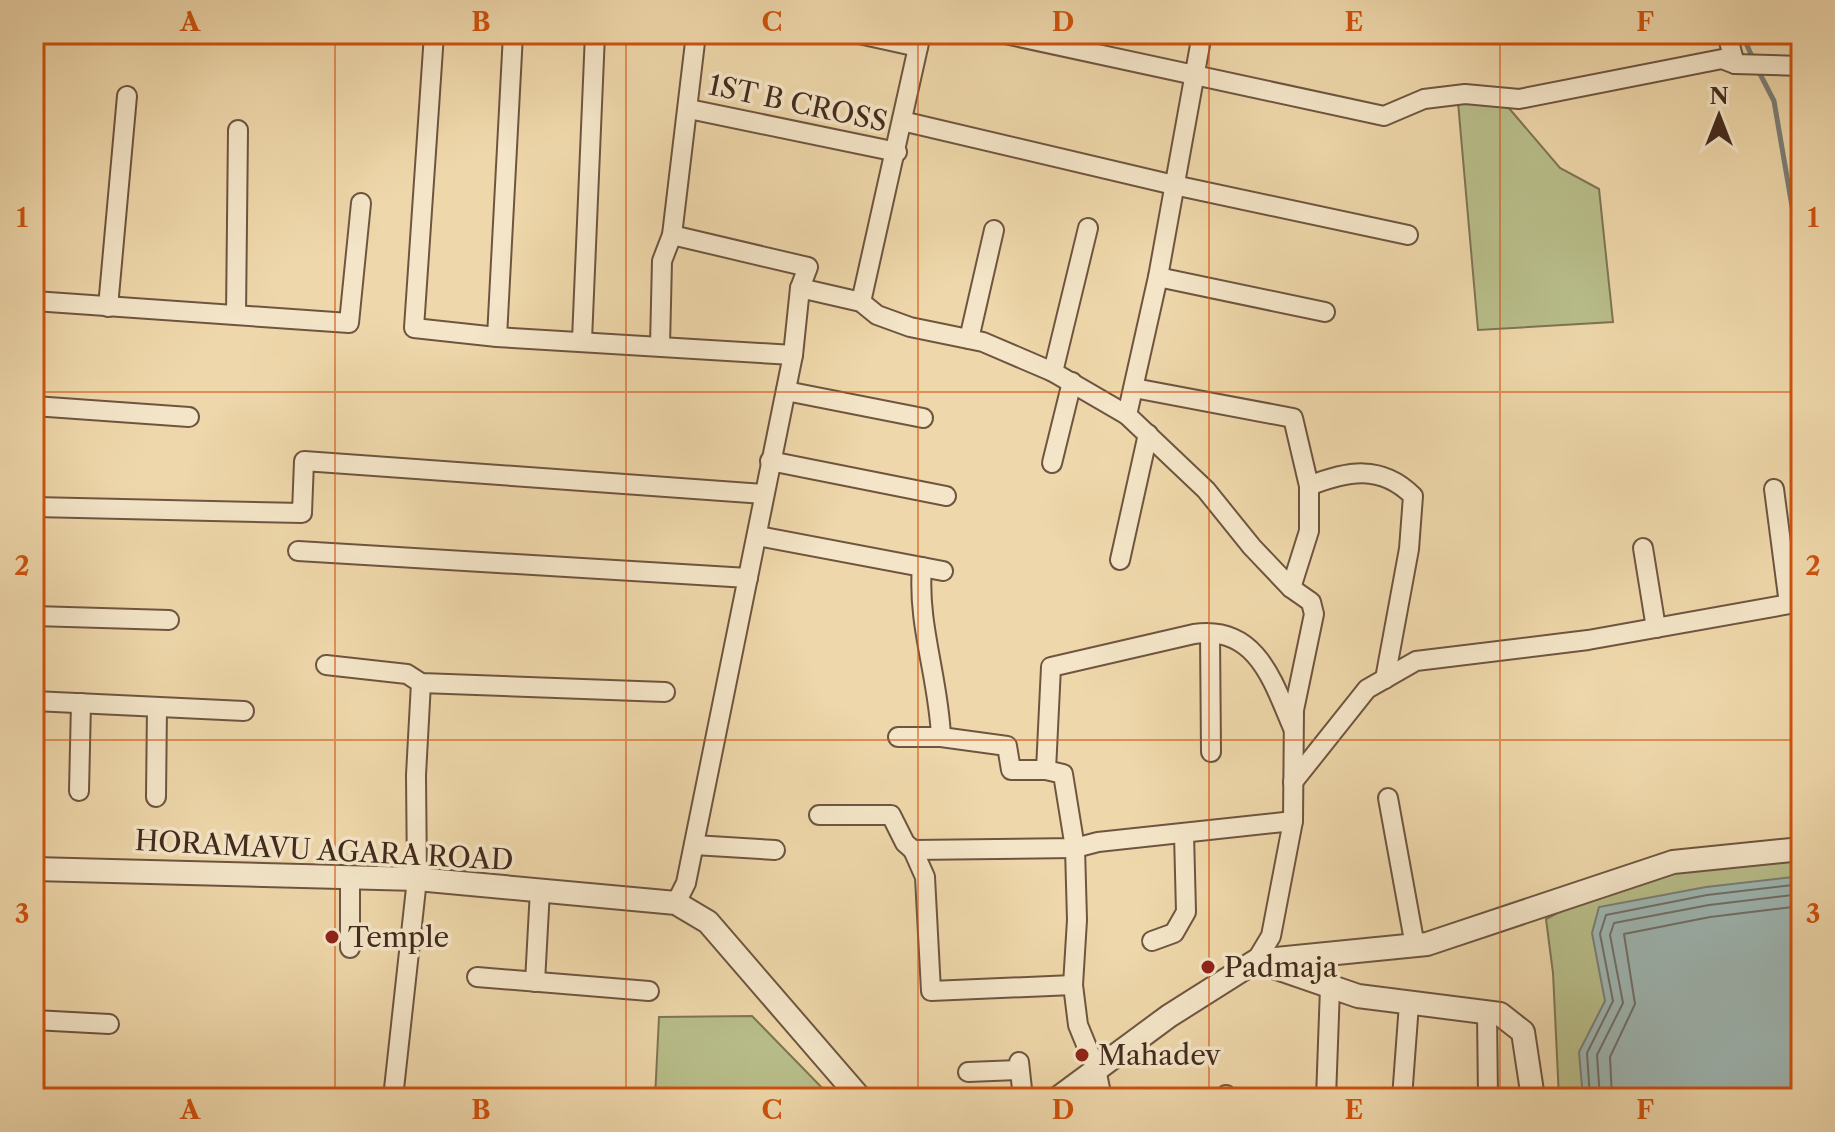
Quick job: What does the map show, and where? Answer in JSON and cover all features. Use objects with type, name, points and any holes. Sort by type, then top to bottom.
[{"type":"street","points":[[434,34],[414,328],[497,337],[793,355]]},
{"type":"street","points":[[497,337],[513,34]]},
{"type":"street","points":[[582,340],[595,34]]},
{"type":"street","points":[[660,345],[662,261],[672,235],[696,34]]},
{"type":"street","points":[[859,34],[919,40],[897,152],[861,302]]},
{"type":"street","points":[[1005,34],[1192,77],[1384,116],[1424,99],[1465,94],[1519,99],[1722,59],[1735,64],[1801,66]]},
{"type":"street","points":[[1127,415],[1158,277],[1202,34]]},
{"type":"street","points":[[1727,34],[1735,64]]},
{"type":"street","points":[[108,307],[127,96]]},
{"type":"street","name":"1ST B CROSS","points":[[689,109],[897,152]]},
{"type":"street","points":[[902,121],[1174,185],[1408,235]]},
{"type":"street","points":[[236,315],[238,130]]},
{"type":"street","points":[[34,301],[349,323],[361,203]]},
{"type":"street","points":[[1053,372],[1088,228]]},
{"type":"street","points":[[969,339],[994,230]]},
{"type":"street","points":[[672,235],[808,267],[800,288],[793,355],[694,845],[686,883],[676,903]]},
{"type":"street","points":[[1158,277],[1325,312]]},
{"type":"street","points":[[800,288],[861,302],[877,315],[910,327],[969,339],[1053,372],[1127,415],[1206,490],[1291,588],[1311,602],[1314,614],[1298,680],[1293,728],[1293,821],[1271,936],[1256,961],[1169,1016],[1058,1098]]},
{"type":"street","points":[[1052,463],[1072,382]]},
{"type":"street","points":[[1134,388],[1293,418],[1309,486],[1309,531],[1291,588]]},
{"type":"street","points":[[786,391],[923,418]]},
{"type":"street","points":[[34,406],[189,417]]},
{"type":"street","points":[[1120,560],[1148,434]]},
{"type":"street","points":[[34,507],[302,513],[304,461],[764,494]]},
{"type":"street","points":[[770,461],[946,496]]},
{"type":"street","points":[[1309,486],[1351,471],[1400,483],[1413,496],[1409,549],[1385,679]]},
{"type":"street","points":[[1293,782],[1367,689],[1416,661],[1656,628],[1795,603],[1774,489]]},
{"type":"street","points":[[758,536],[943,571]]},
{"type":"street","points":[[1643,548],[1656,628]]},
{"type":"street","points":[[298,551],[748,578]]},
{"type":"street","points":[[922,567],[919,602],[933,668],[941,737]]},
{"type":"street","points":[[34,616],[169,620]]},
{"type":"street","points":[[1046,770],[1051,667],[1194,634],[1210,634],[1246,644],[1264,662],[1293,728]]},
{"type":"street","points":[[1210,634],[1211,752]]},
{"type":"street","points":[[326,665],[407,674],[421,683],[665,692]]},
{"type":"street","points":[[393,1098],[417,879],[416,775],[421,683]]},
{"type":"street","points":[[34,701],[244,711]]},
{"type":"street","points":[[79,791],[81,703]]},
{"type":"street","points":[[156,797],[157,707]]},
{"type":"street","points":[[898,737],[941,737],[1007,746],[1011,770],[1046,770],[1063,774],[1075,848],[1077,920],[1074,928],[1073,985],[1078,1025],[1096,1069],[1102,1098]]},
{"type":"street","points":[[1388,798],[1415,946]]},
{"type":"street","points":[[819,815],[891,815],[905,843],[913,850],[925,877],[931,991],[1073,985]]},
{"type":"street","points":[[913,850],[1075,848],[1098,842],[1293,821]]},
{"type":"street","points":[[1152,941],[1174,933],[1186,912],[1184,834]]},
{"type":"street","points":[[694,845],[775,850]]},
{"type":"street","points":[[1256,961],[1415,946],[1673,862],[1801,849]]},
{"type":"street","name":"HORAMAVU AGARA ROAD","points":[[34,869],[417,879],[676,903],[708,922],[860,1098]]},
{"type":"street","points":[[350,877],[350,948]]},
{"type":"street","points":[[535,982],[540,890]]},
{"type":"street","points":[[1256,961],[1330,988],[1409,1004],[1500,1014],[1523,1032],[1533,1098]]},
{"type":"street","points":[[477,977],[649,991]]},
{"type":"street","points":[[1326,1098],[1330,988]]},
{"type":"street","points":[[1402,1098],[1409,1004]]},
{"type":"street","points":[[1487,1012],[1488,1098]]},
{"type":"street","points":[[34,1020],[109,1024]]},
{"type":"street","points":[[968,1072],[1019,1066],[1023,1098]]},
{"type":"street","points":[[65,1098],[163,1098]]},
{"type":"green space","points":[[1458,102],[1508,107],[1560,168],[1599,189],[1613,322],[1478,330]]},
{"type":"green space","points":[[1801,854],[1801,1098],[1559,1098],[1553,973],[1546,919],[1597,892],[1671,873]]},
{"type":"green space","points":[[752,1016],[832,1098],[655,1098],[659,1017]]},
{"type":"water","points":[[1801,876],[1801,1098],[1583,1098],[1579,1052],[1605,1001],[1592,933],[1599,907],[1706,887]]},
{"type":"waterway","points":[[1742,34],[1754,61]]},
{"type":"waterway","points":[[1758,70],[1774,101],[1801,259]]},
{"type":"place","name":"Temple","points":[[332,937]]},
{"type":"place","name":"Padmaja","points":[[1208,967]]},
{"type":"place","name":"Mahadev","points":[[1082,1055]]}]
